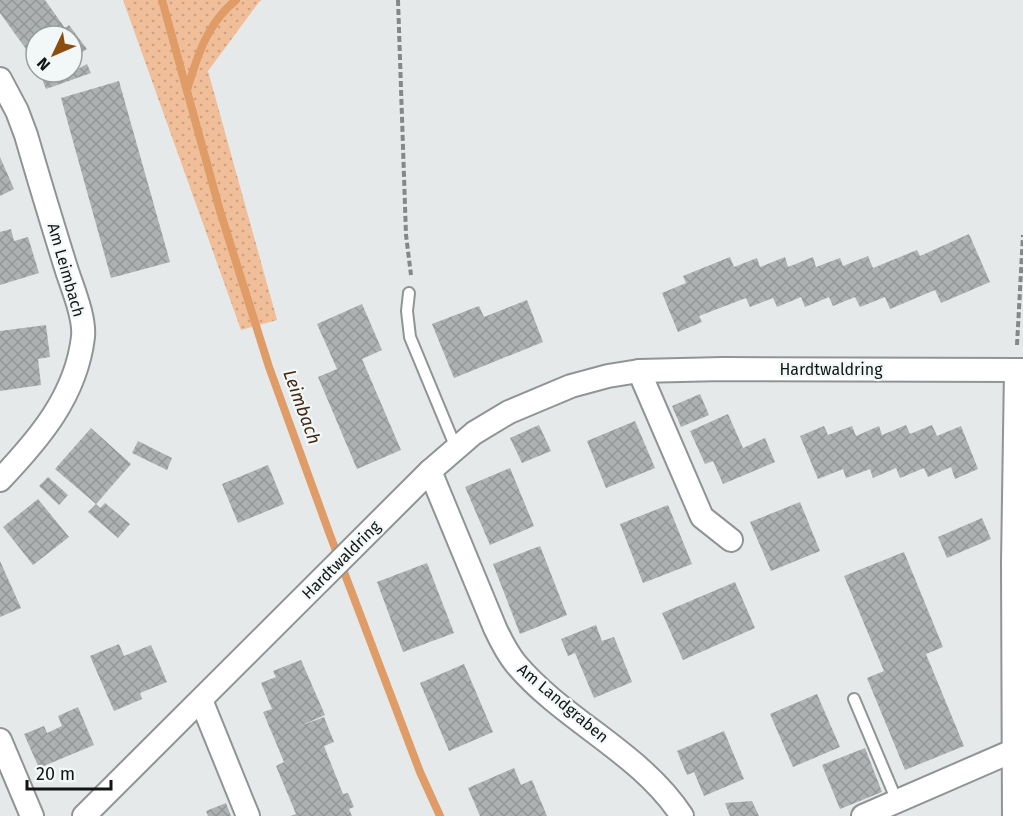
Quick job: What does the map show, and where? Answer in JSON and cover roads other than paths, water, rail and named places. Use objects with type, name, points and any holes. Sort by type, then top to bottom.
[{"type":"street","name":"Am Leimbach","points":[[0,79],[17,111],[26,135],[74,293],[83,334],[73,380],[64,399],[50,422],[0,480]]},
{"type":"street","name":"Hardtwaldring","points":[[84,816],[430,471],[491,422],[523,405],[589,380],[639,371],[1019,370]]},
{"type":"street","points":[[1014,816],[1013,658],[1019,370]]},
{"type":"street","points":[[639,371],[702,517],[730,540]]},
{"type":"street","name":"Am Landgraben","points":[[430,471],[495,628],[515,663],[545,692],[626,756],[658,786],[682,816]]},
{"type":"street","points":[[201,700],[248,816]]},
{"type":"street","points":[[0,740],[32,816]]},
{"type":"street","points":[[863,816],[1015,750]]},
{"type":"lane","points":[[409,294],[407,318],[410,337],[456,448]]},
{"type":"lane","points":[[854,699],[897,801]]},
{"type":"waterway","name":"Leimbach","points":[[162,0],[220,211],[269,367],[420,772],[440,816]]},
{"type":"waterway","points":[[187,90],[204,41],[218,19],[236,0]]}]
